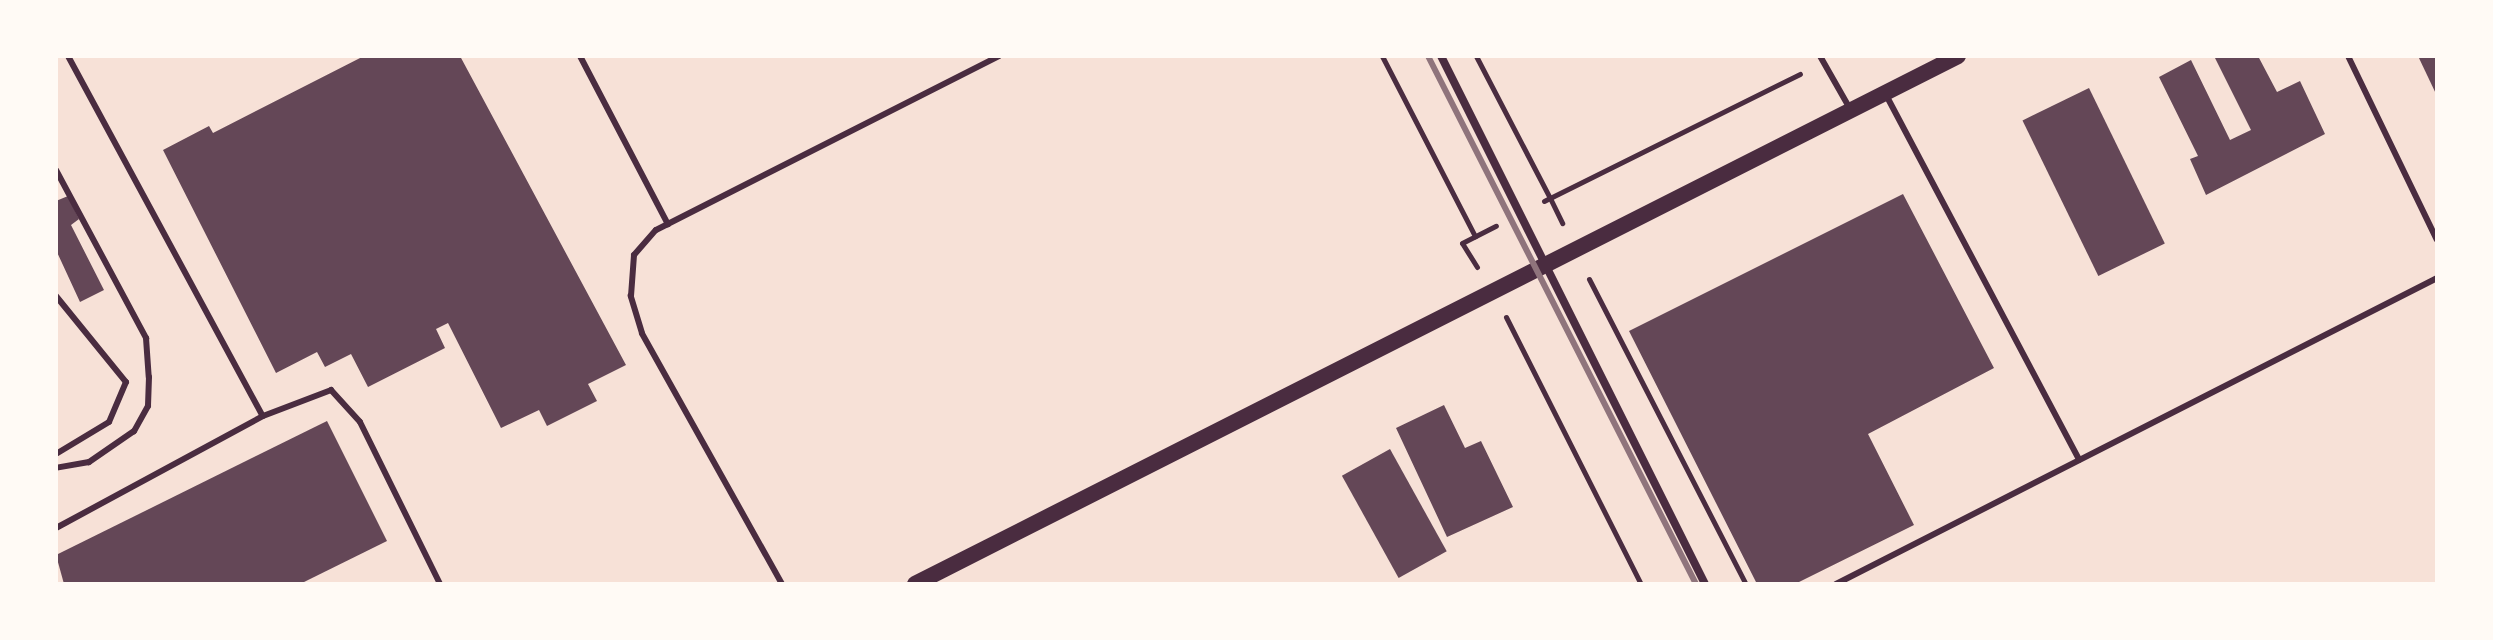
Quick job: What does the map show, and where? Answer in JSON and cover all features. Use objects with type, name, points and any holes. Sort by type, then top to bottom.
[{"type":"main road","points":[[915,584],[1952,57]]},
{"type":"street","points":[[1441,56],[1705,584]]},
{"type":"lane","points":[[68,56],[263,416]]},
{"type":"lane","points":[[580,56],[668,224]]},
{"type":"lane","points":[[782,584],[642,333],[631,296],[634,255],[668,224],[999,56]]},
{"type":"lane","points":[[2348,56],[2437,240]]},
{"type":"lane","points":[[1822,59],[1850,110]]},
{"type":"lane","points":[[1885,93],[2079,460]]},
{"type":"lane","points":[[56,170],[146,338],[149,377],[148,406],[134,431],[89,462],[56,468]]},
{"type":"lane","points":[[1836,584],[2437,278]]},
{"type":"lane","points":[[56,296],[126,382],[109,422],[56,454]]},
{"type":"lane","points":[[56,528],[307,394],[338,393],[360,422],[440,584]]},
{"type":"path","points":[[1382,56],[1475,236]]},
{"type":"path","points":[[1476,56],[1550,198],[1822,59]]},
{"type":"path","points":[[1597,296],[1746,584]]},
{"type":"path","points":[[1518,336],[1641,584]]},
{"type":"building","points":[[364,56],[460,56],[626,365],[588,384],[597,401],[547,426],[539,410],[501,428],[448,323],[436,329],[445,348],[368,387],[351,354],[325,367],[317,352],[276,373],[163,150],[209,126],[213,133]]},
{"type":"building","points":[[2214,56],[2258,56],[2277,92],[2300,81],[2325,134],[2206,195],[2190,159],[2198,156],[2159,77],[2191,60],[2230,140],[2251,130]]},
{"type":"building","points":[[2418,56],[2437,56],[2437,96]]},
{"type":"building","points":[[2089,88],[2165,243],[2098,276],[2022,120]]},
{"type":"building","points":[[1903,194],[1994,368],[1868,434],[1914,525],[1795,584],[1757,584],[1629,331]]},
{"type":"building","points":[[68,196],[79,219],[71,225],[104,290],[80,302],[56,250],[56,201]]},
{"type":"building","points":[[1444,405],[1465,448],[1481,441],[1513,507],[1447,537],[1396,428]]},
{"type":"building","points":[[327,421],[387,541],[300,584],[64,584],[56,555]]},
{"type":"building","points":[[1390,449],[1447,551],[1399,578],[1342,476]]},
{"type":"railway","points":[[1428,56],[1696,584]]}]
